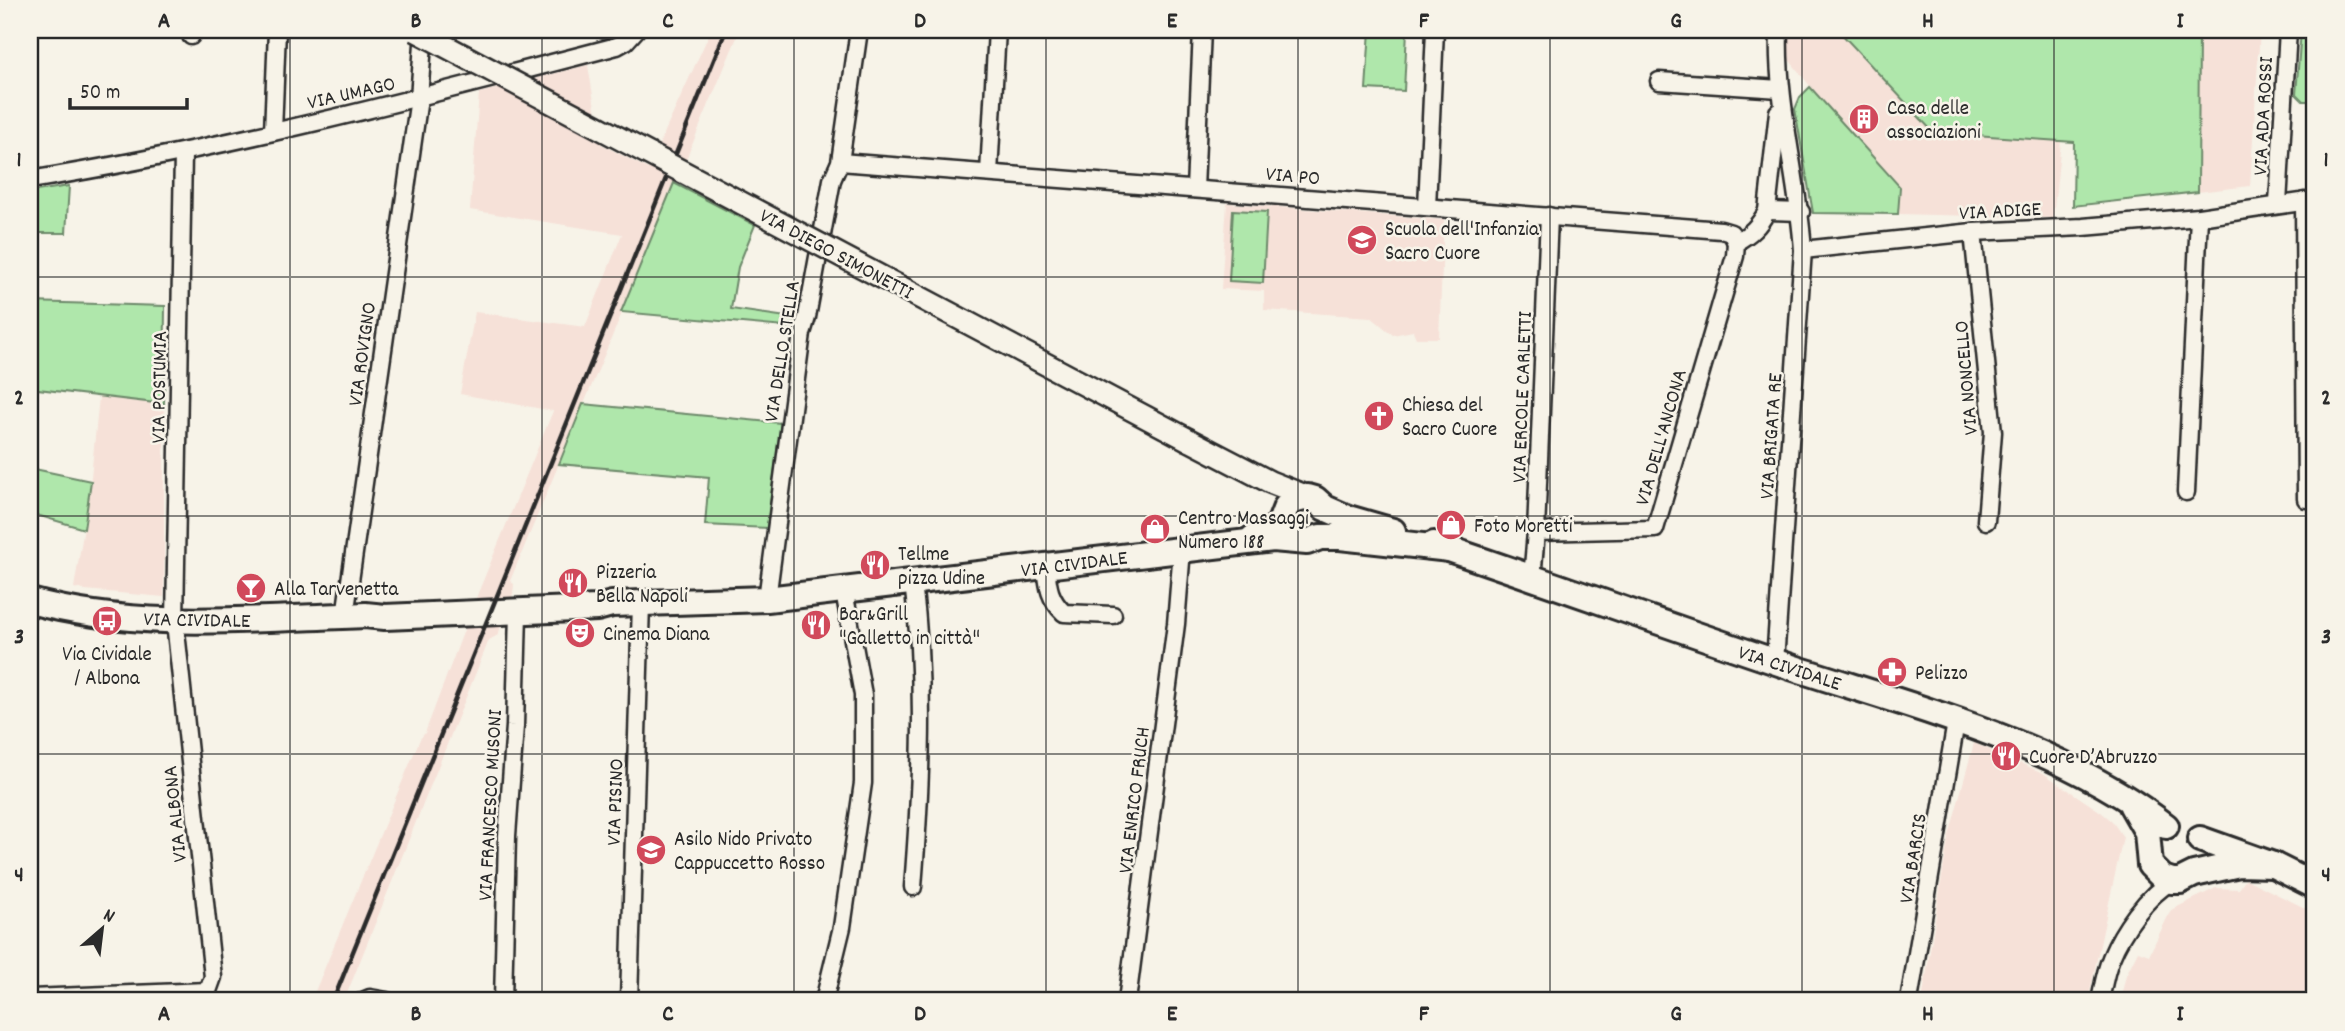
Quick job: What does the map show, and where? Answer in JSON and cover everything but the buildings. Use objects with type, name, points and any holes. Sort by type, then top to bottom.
[{"type":"main road","name":"VIA DIEGO SIMONETTI","points":[[415,30],[1259,477],[1317,503]]},
{"type":"main road","name":"VIA DIEGO SIMONETTI","points":[[1259,477],[1280,498],[1283,517]]},
{"type":"main road","name":"VIA CIVIDALE","points":[[1235,543],[1261,536],[1274,529],[1292,501],[1317,503],[1348,518],[1450,549],[1956,722],[2057,762],[2109,786],[2125,797],[2155,845]]},
{"type":"main road","points":[[1283,517],[1285,529],[1291,537],[1310,539],[1328,523],[1317,503]]},
{"type":"main road","name":"VIA CIVIDALE","points":[[30,601],[102,616],[174,622],[355,615],[385,617],[597,608],[612,604],[767,599],[1281,539],[1450,549]]},
{"type":"main road","name":"VIA CIVIDALE","points":[[355,615],[386,607],[596,599],[612,604]]},
{"type":"main road","points":[[2183,877],[2200,868],[2204,854],[2200,839],[2189,827],[2173,824],[2155,845],[2163,878],[2183,877],[2239,864],[2273,865]]},
{"type":"main road","points":[[2200,839],[2273,865],[2315,886]]},
{"type":"street","points":[[273,132],[277,30]]},
{"type":"street","name":"VIA ROVIGNO","points":[[355,615],[419,98],[424,30]]},
{"type":"street","name":"VIA DELLO STELLA","points":[[767,599],[802,333],[832,180],[840,162],[859,30]]},
{"type":"street","points":[[989,173],[997,30]]},
{"type":"street","points":[[1195,189],[1202,30]]},
{"type":"street","points":[[1427,207],[1435,30]]},
{"type":"street","name":"VIA BRIGATA RE","points":[[1767,211],[1780,93],[1779,30]]},
{"type":"street","name":"VIA ADA ROSSI","points":[[2278,204],[2288,30]]},
{"type":"street","name":"VIA UMAGO","points":[[30,180],[183,153],[419,98],[617,46],[635,31]]},
{"type":"street","points":[[1659,81],[1780,93]]},
{"type":"street","name":"VIA BRIGATA RE","points":[[1775,662],[1803,250],[1801,212],[1780,93]]},
{"type":"street","name":"VIA POSTUMIA","points":[[174,622],[183,153]]},
{"type":"street","points":[[1772,155],[1791,156]]},
{"type":"street","name":"VIA PO","points":[[840,162],[1721,230],[1731,233],[1736,242]]},
{"type":"street","name":"VIA ADIGE","points":[[1803,250],[1973,232],[2083,227],[2199,217],[2310,200],[2306,499]]},
{"type":"street","points":[[1736,242],[1760,224],[1767,211],[1801,212]]},
{"type":"street","name":"VIA ERCOLE CARLETTI","points":[[1532,579],[1549,216]]},
{"type":"street","points":[[2186,492],[2199,217]]},
{"type":"street","name":"VIA NONCELLO","points":[[1973,232],[1993,432],[1986,521]]},
{"type":"street","name":"VIA DELL'ANCONA","points":[[1536,532],[1655,529],[1735,256],[1736,242]]},
{"type":"street","name":"VIA ENRICO FRUCH","points":[[1127,1001],[1173,651],[1177,603],[1174,551]]},
{"type":"street","points":[[1046,567],[1048,590],[1055,605],[1064,613],[1113,615]]},
{"type":"street","points":[[913,887],[921,785],[919,653],[914,582]]},
{"type":"street","points":[[824,1001],[842,927],[863,783],[863,695],[844,590]]},
{"type":"street","name":"VIA PISINO","points":[[629,1001],[641,603]]},
{"type":"street","name":"VIA FRANCESCO MUSONI","points":[[503,1001],[507,836],[515,726],[518,612]]},
{"type":"street","name":"VIA ALBONA","points":[[174,622],[213,977],[209,996]]},
{"type":"street","name":"VIA BARCIS","points":[[1909,1001],[1956,722]]},
{"type":"street","points":[[2100,1001],[2111,958],[2149,897],[2155,845]]},
{"type":"street","points":[[2149,897],[2183,877]]},
{"type":"street","points":[[30,998],[209,996]]},
{"type":"street","points":[[363,1001],[370,998],[387,1001]]},
{"type":"shaded area","points":[[711,30],[740,30],[510,581],[514,584],[513,594],[498,635],[489,640],[344,1001],[311,1001],[420,739],[425,733],[478,593],[553,411],[460,394],[475,312],[585,327],[622,234],[470,210],[479,93],[588,65],[601,144],[648,169]]},
{"type":"shaded area","points":[[1788,30],[1838,30],[1933,132],[2061,141],[2053,218],[1898,214],[1900,187],[1830,111],[1787,57]]},
{"type":"shaded area","points":[[2199,30],[2260,30],[2250,186],[2198,192]]},
{"type":"shaded area","points":[[1227,203],[1444,220],[1439,338],[1416,338],[1413,331],[1393,335],[1371,317],[1264,310],[1264,291],[1221,289]]},
{"type":"shaded area","points":[[99,397],[164,404],[164,597],[74,588],[89,497]]},
{"type":"shaded area","points":[[1974,743],[2043,773],[2101,812],[2112,821],[2123,837],[2088,1001],[1922,1001],[1948,839]]},
{"type":"shaded area","points":[[2246,879],[2315,913],[2315,1001],[2120,1001],[2126,975],[2138,951],[2149,955],[2171,910],[2216,888],[2239,889]]},
{"type":"green space","points":[[1370,30],[1407,30],[1404,91],[1366,89]]},
{"type":"green space","points":[[1838,30],[2199,30],[2198,192],[2073,206],[2074,142],[1933,132]]},
{"type":"green space","points":[[2301,30],[2315,30],[2315,101],[2303,101],[2296,94]]},
{"type":"green space","points":[[1810,87],[1900,187],[1898,214],[1813,213],[1795,109],[1800,97]]},
{"type":"green space","points":[[674,183],[755,225],[738,267],[731,309],[800,319],[796,328],[621,312]]},
{"type":"green space","points":[[69,186],[66,233],[30,233],[30,192]]},
{"type":"green space","points":[[1233,210],[1267,212],[1263,283],[1229,281]]},
{"type":"green space","points":[[30,302],[165,306],[164,404],[30,388]]},
{"type":"green space","points":[[583,404],[781,423],[767,528],[705,525],[709,477],[559,464]]},
{"type":"green space","points":[[30,468],[91,481],[84,529],[30,513]]},
{"type":"railway","points":[[333,1001],[726,30]]},
{"type":"place","name":"Casa delle associazioni","points":[[1864,119]]},
{"type":"place","name":"Scuola dell'Infanzia Sacro Cuore","points":[[1362,240]]},
{"type":"place","name":"Chiesa del Sacro Cuore","points":[[1379,416]]},
{"type":"place","name":"Foto Moretti","points":[[1451,525]]},
{"type":"place","name":"Centro Massaggi Numero 188","points":[[1155,529]]},
{"type":"place","name":"Tellme pizza Udine","points":[[875,565]]},
{"type":"place","name":"Pizzeria Bella Napoli","points":[[573,583]]},
{"type":"place","name":"Alla Tarvenetta","points":[[251,588]]},
{"type":"place","name":"Via Cividale / Albona","points":[[107,621]]},
{"type":"place","name":"Bar&Grill \"Galletto in città\"","points":[[816,625]]},
{"type":"place","name":"Cinema Diana","points":[[580,633]]},
{"type":"place","name":"Pelizzo","points":[[1892,672]]},
{"type":"place","name":"Cuore D’Abruzzo","points":[[2006,756]]},
{"type":"place","name":"Asilo Nido Privato Cappuccetto Rosso","points":[[651,850]]}]
